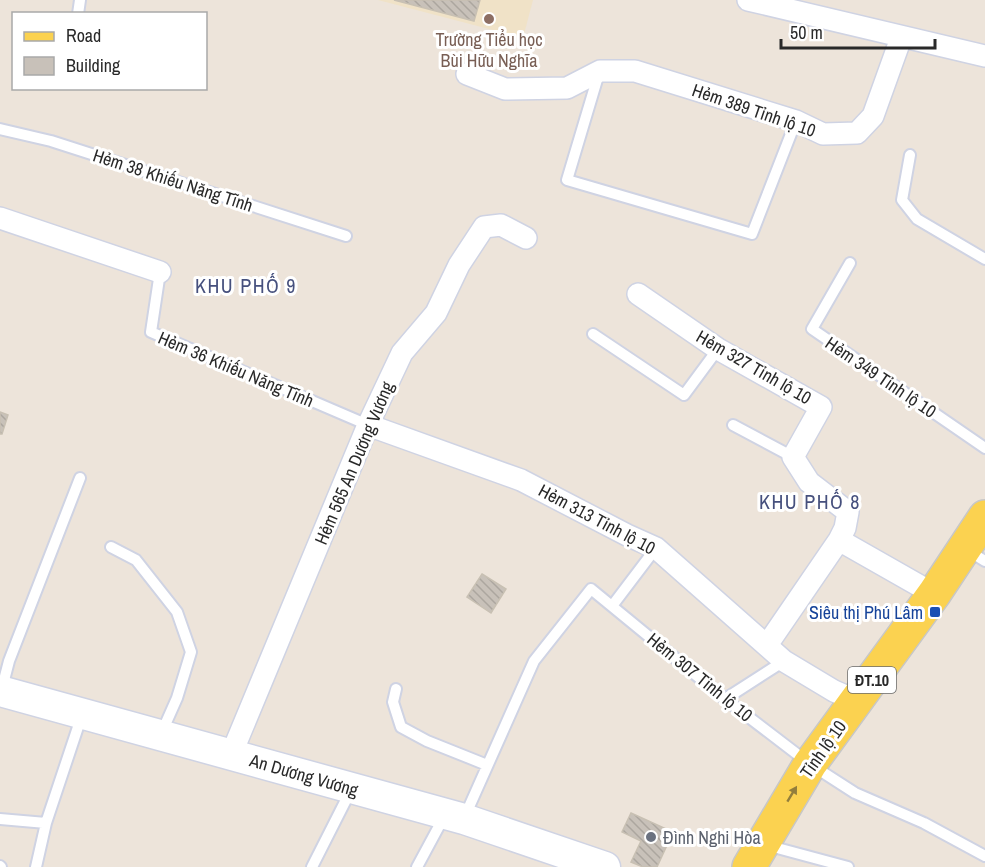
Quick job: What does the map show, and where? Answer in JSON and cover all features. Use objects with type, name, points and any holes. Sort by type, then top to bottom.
[{"type":"main road","name":"Tỉnh lộ 10","points":[[756,855],[810,764],[934,594],[975,555],[985,517]]},
{"type":"main road","name":"An Dương Vương","points":[[0,692],[160,734],[454,817],[600,866]]},
{"type":"street","points":[[748,0],[985,56]]},
{"type":"street","name":"Hẻm 389 Tỉnh lộ 10","points":[[467,74],[505,89],[567,88],[600,71],[634,71],[796,121],[824,134],[857,133],[873,117],[901,38]]},
{"type":"street","name":"Hẻm 36 Khiếu Năng Tĩnh","points":[[0,218],[160,272]]},
{"type":"street","name":"Hẻm 565 An Dương Vương","points":[[231,755],[368,425],[402,353],[436,313],[459,265],[484,227],[501,225],[526,238]]},
{"type":"street","name":"Hẻm 327 Tỉnh lộ 10","points":[[638,294],[718,349],[821,406],[793,457]]},
{"type":"street","name":"Hẻm 313 Tỉnh lộ 10","points":[[368,425],[521,480],[656,548],[784,661],[834,691],[857,701]]},
{"type":"street","points":[[767,645],[839,540],[848,512],[809,482],[793,457]]},
{"type":"street","points":[[839,540],[934,594]]},
{"type":"lane","points":[[600,71],[567,180],[752,234],[796,121]]},
{"type":"lane","name":"Hẻm 38 Khiếu Năng Tĩnh","points":[[0,129],[51,141],[346,236]]},
{"type":"lane","points":[[910,155],[902,200],[916,219],[985,259]]},
{"type":"lane","name":"Hẻm 349 Tỉnh lộ 10","points":[[850,262],[812,329],[985,448]]},
{"type":"lane","name":"Hẻm 36 Khiếu Năng Tĩnh","points":[[160,272],[151,332],[368,425]]},
{"type":"lane","points":[[593,334],[684,395],[718,349]]},
{"type":"lane","points":[[733,425],[793,457]]},
{"type":"lane","points":[[0,692],[9,661],[80,478]]},
{"type":"lane","points":[[111,547],[136,560],[177,612],[191,652],[177,698],[160,734]]},
{"type":"lane","points":[[612,606],[656,548]]},
{"type":"lane","name":"Hẻm 307 Tỉnh lộ 10","points":[[487,765],[534,660],[591,589],[725,699],[810,764],[855,793],[924,823],[985,856]]},
{"type":"lane","points":[[725,699],[784,661]]},
{"type":"lane","points":[[396,689],[393,702],[401,727],[427,741],[487,765],[454,817],[417,867]]},
{"type":"lane","points":[[36,867],[46,823],[83,713]]},
{"type":"lane","points":[[312,867],[351,789]]},
{"type":"lane","points":[[0,819],[46,823]]},
{"type":"lane","points":[[756,855],[848,867]]},
{"type":"shaded area","name":"Trường Tiểu học Bùi Hữu Nghĩa","points":[[378,0],[533,0],[523,38]]},
{"type":"building","points":[[394,0],[480,0],[474,21]]},
{"type":"building","points":[[0,412],[8,415],[2,434],[0,434]]},
{"type":"building","points":[[482,574],[506,589],[491,613],[467,597]]},
{"type":"building","name":"Đình Nghi Hòa","points":[[631,813],[673,832],[657,867],[643,867],[631,862],[641,841],[622,832]]},
{"type":"place","name":"Trường Tiểu học Bùi Hữu Nghĩa","points":[[489,19]]},
{"type":"place","name":"Siêu thị Phú Lâm","points":[[935,612]]},
{"type":"place","name":"Đình Nghi Hòa","points":[[651,837]]},
{"type":"district","name":"KHU PHỐ 9","points":[[246,285]]},
{"type":"district","name":"KHU PHỐ 8","points":[[810,501]]}]
